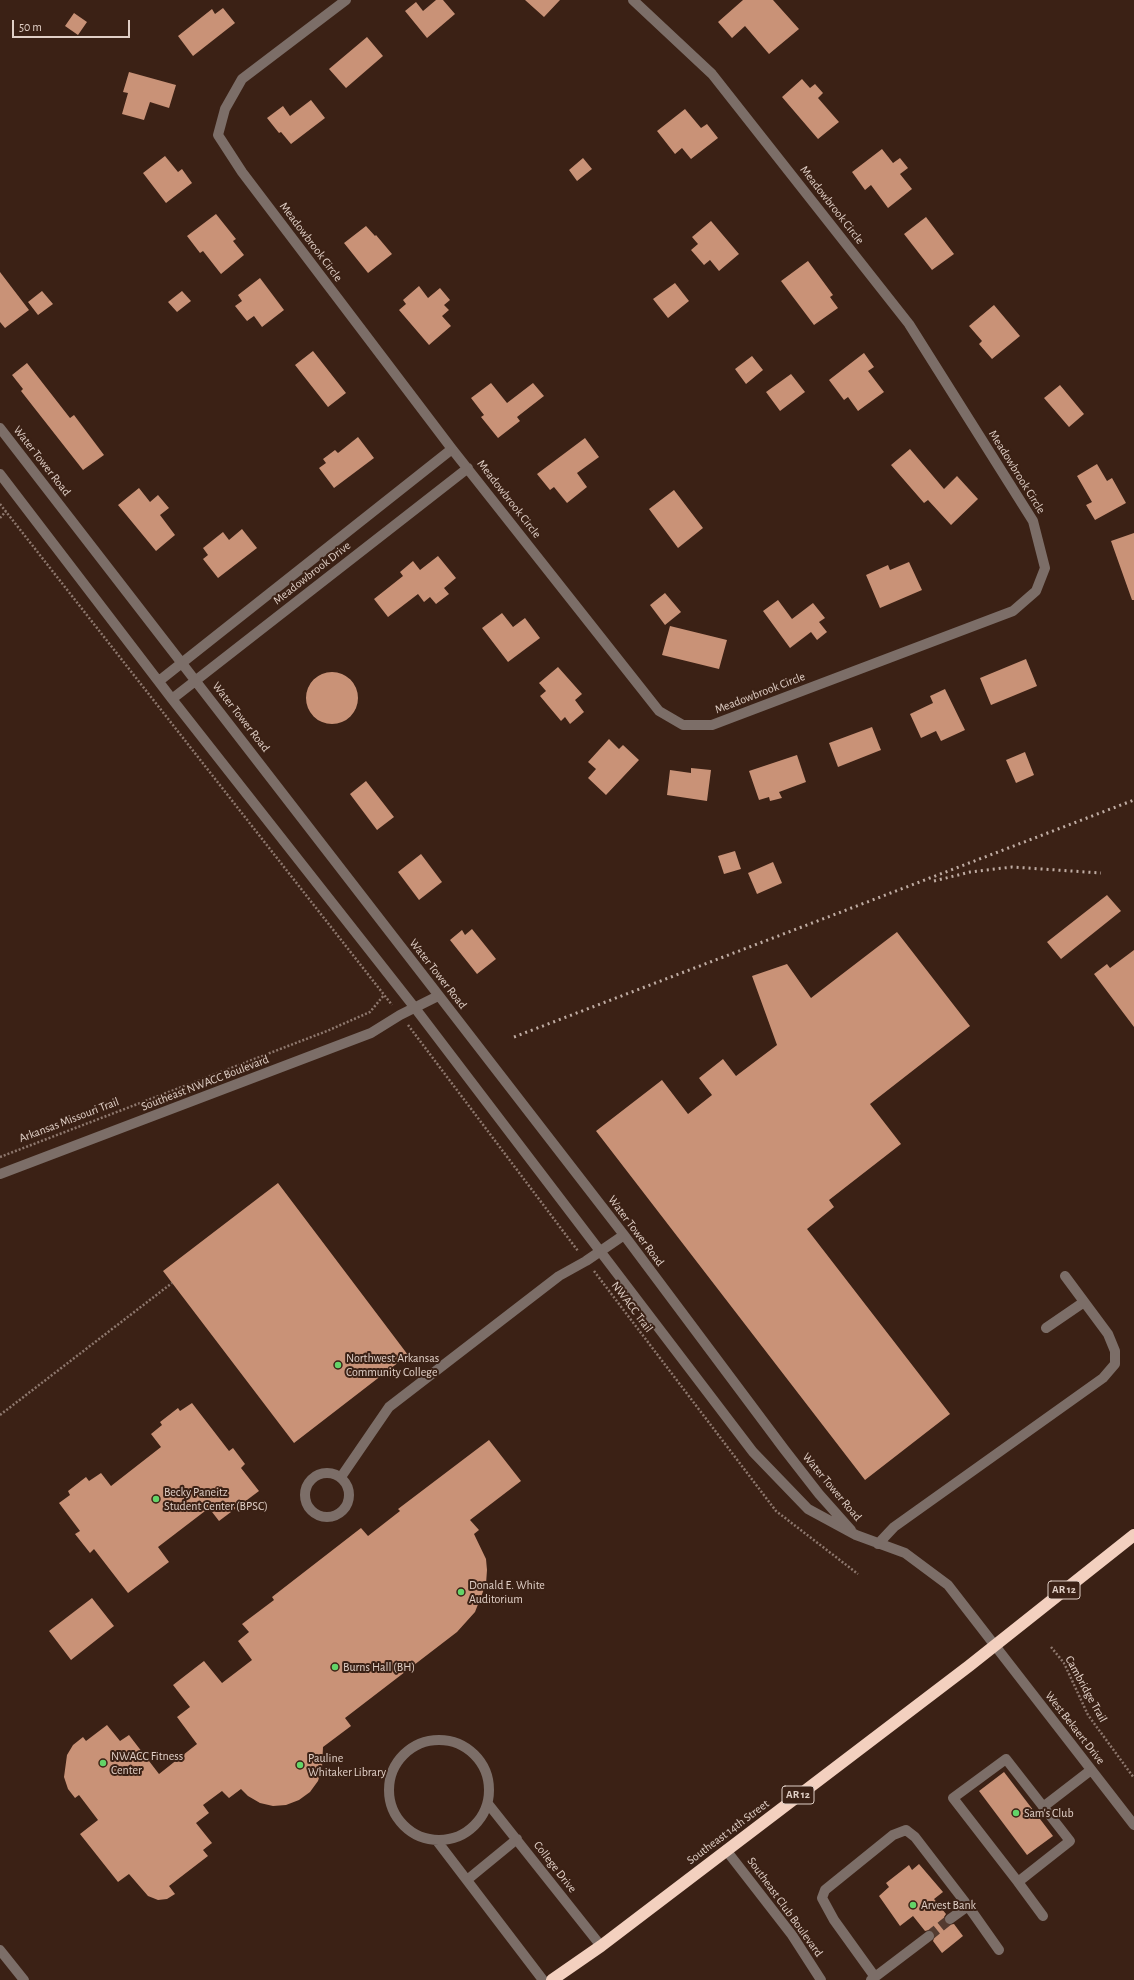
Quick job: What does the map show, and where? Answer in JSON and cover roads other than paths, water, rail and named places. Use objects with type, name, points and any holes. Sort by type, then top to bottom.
[{"type":"highway","name":"AR 12","points":[[996,1646],[1134,1535]]},
{"type":"highway","name":"Southeast 14th Street","points":[[552,1980],[601,1946],[996,1646]]},
{"type":"street","name":"Meadowbrook Circle","points":[[346,0],[242,79],[225,109],[218,135],[242,172],[452,450],[468,468],[659,711],[683,725],[712,725],[1014,611],[1036,591],[1045,568],[1033,522],[909,324],[712,74],[633,0]]},
{"type":"street","name":"Water Tower Road","points":[[0,428],[624,1235],[806,1477],[856,1535]]},
{"type":"street","name":"Meadowbrook Drive","points":[[159,682],[452,450]]},
{"type":"street","name":"Meadowbrook Drive","points":[[172,698],[468,468]]},
{"type":"street","name":"Water Tower Road","points":[[0,474],[159,682],[415,1008],[754,1452],[808,1509],[856,1535],[905,1553],[948,1585],[996,1646]]},
{"type":"street","name":"Southeast NWACC Boulevard","points":[[0,1174],[371,1033],[400,1015],[438,996]]},
{"type":"street","points":[[341,1477],[389,1407],[559,1276],[586,1261],[624,1235]]},
{"type":"street","points":[[878,1544],[894,1527],[1103,1378],[1115,1364],[1115,1351],[1108,1334],[1066,1276]]},
{"type":"street","points":[[1046,1328],[1084,1302]]},
{"type":"street","points":[[328,1472],[341,1477],[349,1490],[348,1504],[344,1510],[330,1517],[323,1517],[310,1510],[306,1504],[305,1489],[314,1477],[328,1472]]},
{"type":"street","name":"West Bekaert Drive","points":[[996,1646],[1134,1825]]},
{"type":"street","points":[[442,1739],[458,1743],[473,1753],[482,1764],[488,1779],[489,1804],[477,1824],[465,1833],[452,1839],[437,1841],[421,1838],[407,1830],[396,1818],[389,1804],[388,1788],[391,1772],[400,1758],[412,1747],[426,1741],[442,1739]]},
{"type":"street","points":[[1018,1882],[1070,1842],[1006,1759],[953,1798],[1043,1916]]},
{"type":"street","points":[[1043,1807],[1091,1770]]},
{"type":"street","name":"College Drive","points":[[489,1804],[601,1946]]},
{"type":"street","points":[[928,1936],[873,1979],[834,1920],[822,1898],[825,1890],[893,1835],[906,1830],[916,1837],[999,1950]]},
{"type":"street","points":[[467,1880],[517,1839]]},
{"type":"street","points":[[437,1841],[543,1980]]},
{"type":"street","name":"Southeast Club Boulevard","points":[[726,1850],[792,1935],[821,1980]]},
{"type":"street","points":[[950,1919],[968,1906]]},
{"type":"street","points":[[0,1950],[24,1980]]},
{"type":"tunnel","points":[[929,1936],[950,1919]]},
{"type":"railway","points":[[514,1037],[1134,800]]},
{"type":"railway","points":[[934,881],[970,872],[1012,867],[1101,873]]},
{"type":"place","name":"Northwest Arkansas Community College","points":[[338,1365]]},
{"type":"place","name":"Becky Paneitz Student Center (BPSC)","points":[[156,1499]]},
{"type":"place","name":"Donald E. White Auditorium","points":[[461,1592]]},
{"type":"place","name":"Burns Hall (BH)","points":[[335,1667]]},
{"type":"place","name":"NWACC Fitness Center","points":[[103,1763]]},
{"type":"place","name":"Pauline Whitaker Library","points":[[300,1765]]},
{"type":"place","name":"Sam's Club","points":[[1016,1813]]},
{"type":"place","name":"Arvest Bank","points":[[913,1905]]}]
